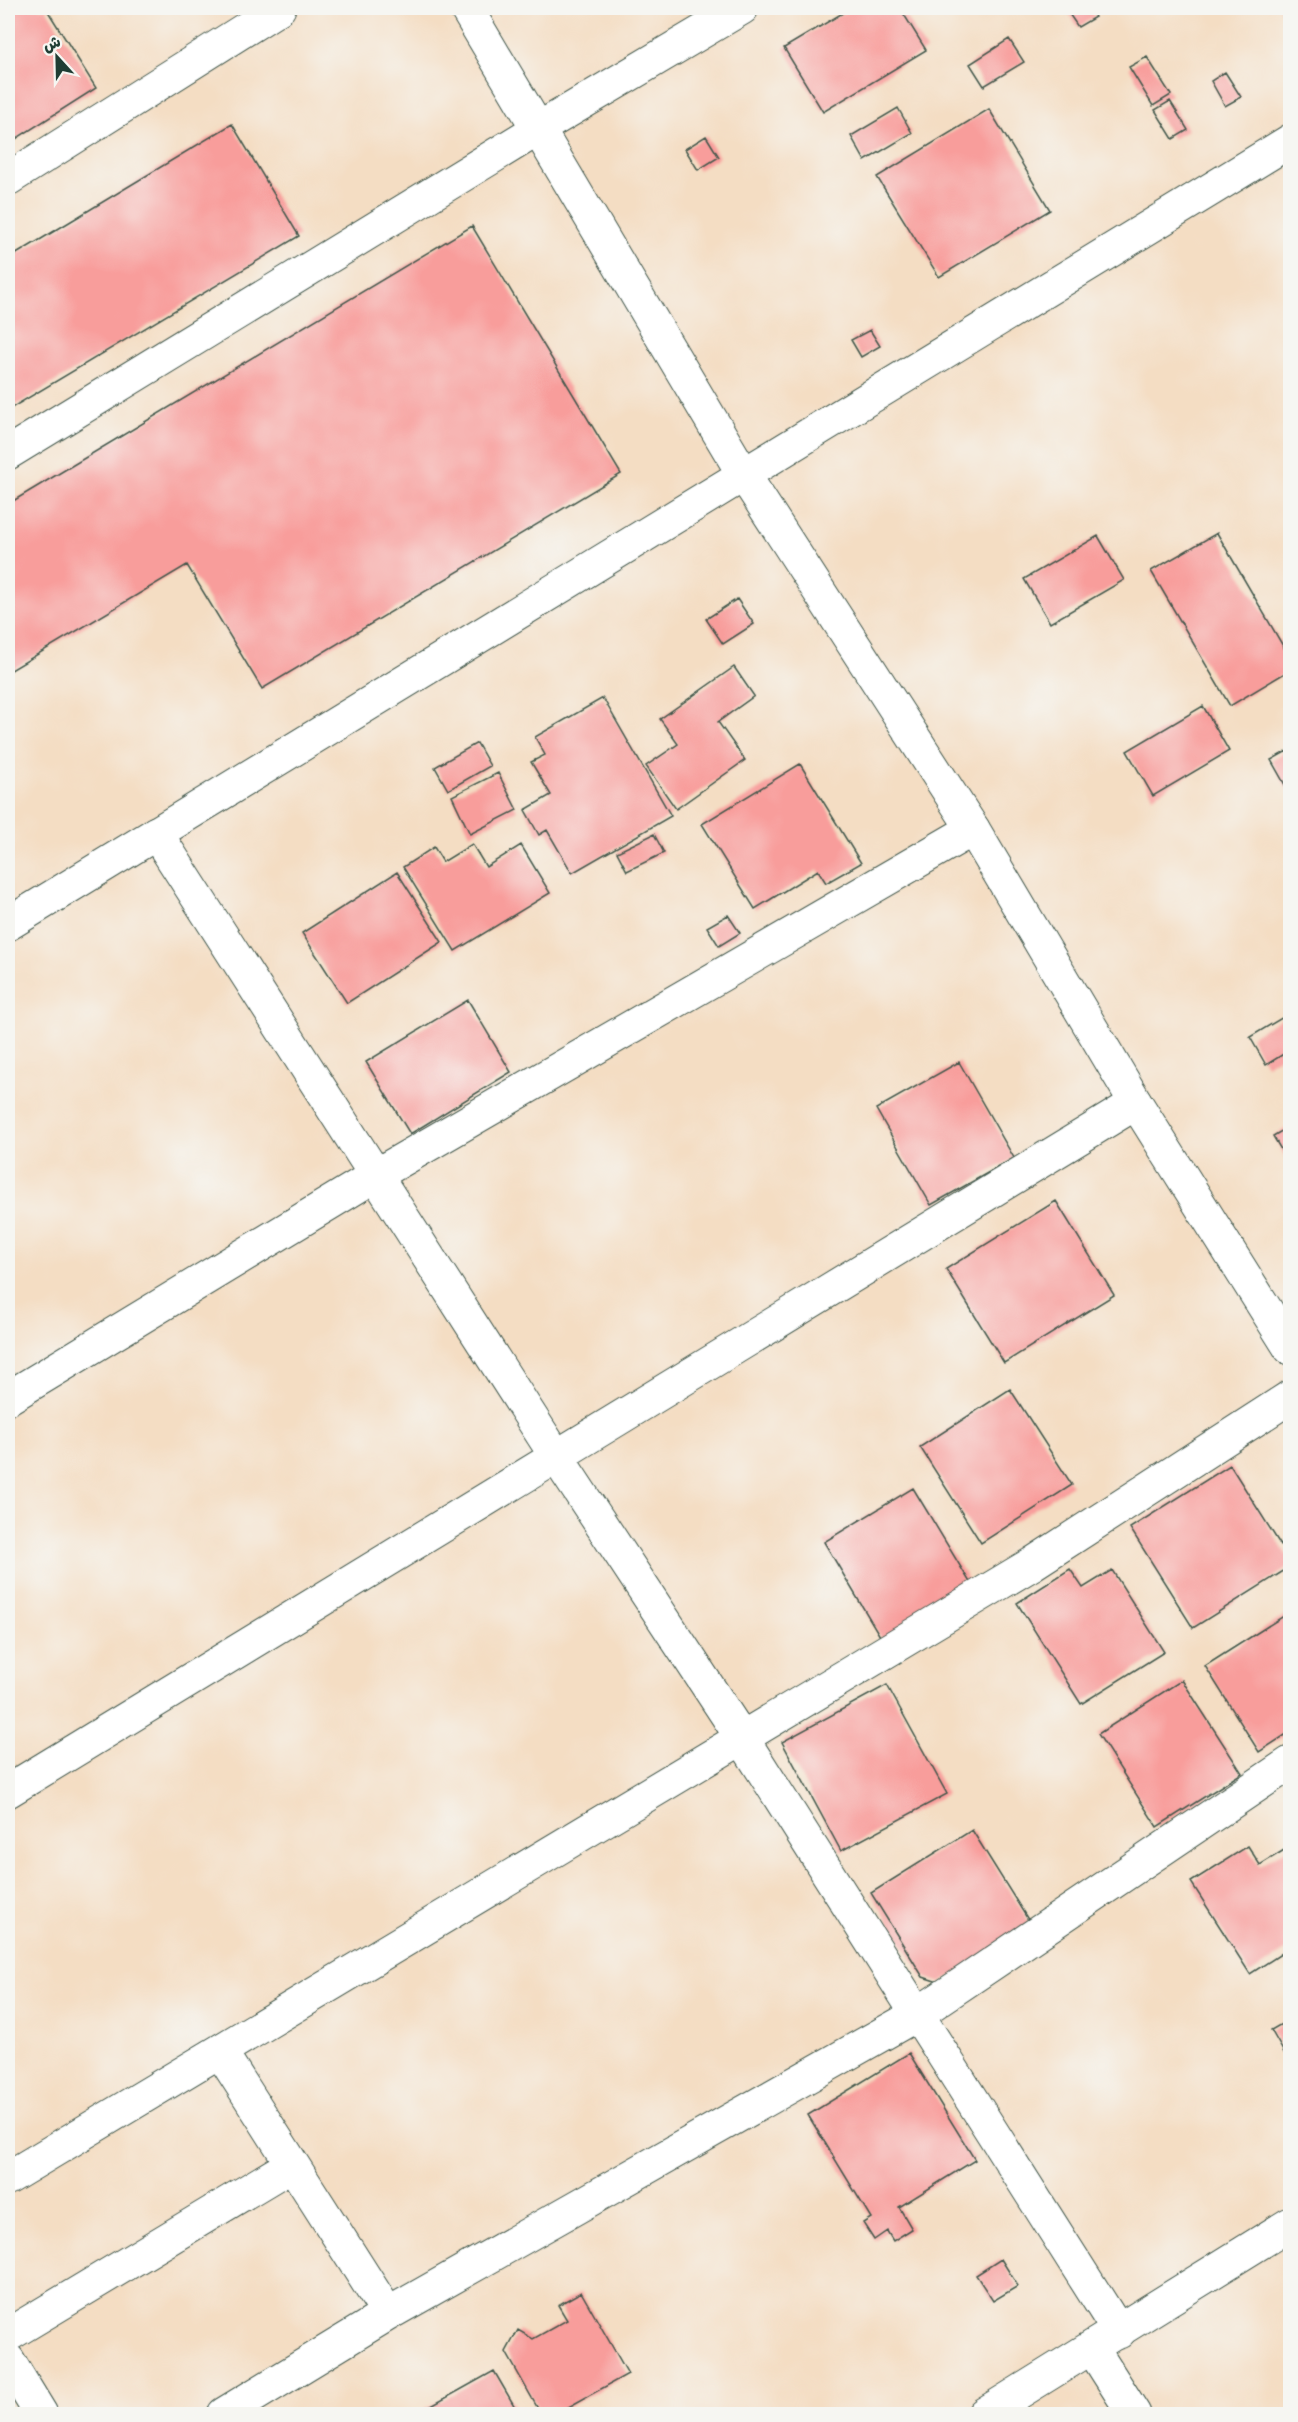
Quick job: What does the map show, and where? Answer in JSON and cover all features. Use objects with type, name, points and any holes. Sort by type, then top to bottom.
[{"type":"street","points":[[8,179],[279,8]]},
{"type":"street","points":[[466,8],[744,475],[973,829],[1136,1103],[1290,1348]]},
{"type":"street","points":[[8,453],[538,129],[742,8]]},
{"type":"street","points":[[8,924],[1290,141]]},
{"type":"street","points":[[8,1398],[376,1175],[973,829]]},
{"type":"street","points":[[156,833],[556,1456],[742,1738],[916,2015],[1105,2340],[1134,2415]]},
{"type":"street","points":[[8,1791],[1136,1103]]},
{"type":"street","points":[[8,2178],[1032,1564],[1290,1397]]},
{"type":"street","points":[[224,2415],[388,2314],[916,2015],[1290,1763]]},
{"type":"street","points":[[220,2050],[291,2165],[388,2314]]},
{"type":"street","points":[[8,2335],[291,2165]]},
{"type":"street","points":[[984,2415],[1290,2224]]},
{"type":"street","points":[[8,2360],[41,2415]]},
{"type":"building","points":[[8,8],[46,8],[96,88],[8,144]]},
{"type":"building","points":[[851,8],[900,8],[926,50],[823,112],[784,48]]},
{"type":"building","points":[[1065,8],[1089,8],[1095,17],[1078,27]]},
{"type":"building","points":[[1279,8],[1290,8],[1290,27]]},
{"type":"building","points":[[1009,39],[1024,62],[984,86],[970,64]]},
{"type":"building","points":[[1147,57],[1171,95],[1153,106],[1129,67]]},
{"type":"building","points":[[1225,72],[1241,97],[1225,106],[1211,81]]},
{"type":"building","points":[[1170,101],[1188,130],[1173,139],[1155,110]]},
{"type":"building","points":[[898,108],[912,133],[865,161],[851,136]]},
{"type":"building","points":[[989,109],[1050,210],[939,277],[877,177]]},
{"type":"building","points":[[232,124],[299,236],[8,410],[8,259]]},
{"type":"building","points":[[706,136],[719,157],[698,170],[685,149]]},
{"type":"building","points":[[472,226],[621,474],[262,689],[187,565],[8,672],[8,504]]},
{"type":"building","points":[[870,330],[880,346],[861,357],[851,340]]},
{"type":"building","points":[[1217,533],[1290,658],[1290,670],[1230,706],[1151,571]]},
{"type":"building","points":[[1098,536],[1124,580],[1050,623],[1024,579]]},
{"type":"building","points":[[737,599],[754,624],[723,644],[706,619]]},
{"type":"building","points":[[734,667],[754,696],[718,722],[745,760],[676,809],[646,766],[678,744],[660,719]]},
{"type":"building","points":[[603,698],[671,816],[572,873],[547,830],[539,835],[525,810],[551,795],[531,762],[545,755],[535,737]]},
{"type":"building","points":[[1203,706],[1229,751],[1153,796],[1127,751]]},
{"type":"building","points":[[477,743],[490,766],[448,790],[435,767]]},
{"type":"building","points":[[1287,751],[1290,758],[1290,788],[1288,790],[1271,760]]},
{"type":"building","points":[[800,764],[861,863],[826,883],[818,870],[755,909],[702,824]]},
{"type":"building","points":[[498,773],[517,810],[470,834],[452,796]]},
{"type":"building","points":[[654,834],[664,853],[627,871],[617,852]]},
{"type":"building","points":[[472,844],[486,867],[521,845],[550,893],[455,951],[403,867],[434,847],[443,862]]},
{"type":"building","points":[[397,872],[442,942],[347,1003],[302,933]]},
{"type":"building","points":[[728,915],[740,933],[719,946],[707,927]]},
{"type":"building","points":[[468,1000],[511,1072],[410,1134],[366,1062]]},
{"type":"building","points":[[1290,1013],[1290,1050],[1266,1065],[1250,1037]]},
{"type":"building","points":[[959,1062],[1014,1158],[931,1205],[876,1109]]},
{"type":"building","points":[[1290,1126],[1290,1165],[1273,1136]]},
{"type":"building","points":[[1056,1201],[1114,1295],[1004,1363],[946,1269]]},
{"type":"building","points":[[1010,1389],[1072,1485],[981,1543],[920,1447]]},
{"type":"building","points":[[1230,1465],[1290,1560],[1290,1567],[1193,1628],[1130,1528]]},
{"type":"building","points":[[913,1488],[974,1589],[884,1643],[824,1542]]},
{"type":"building","points":[[1070,1569],[1083,1588],[1112,1570],[1164,1652],[1081,1704],[1017,1603]]},
{"type":"building","points":[[1290,1612],[1290,1732],[1259,1752],[1205,1666]]},
{"type":"building","points":[[1182,1680],[1242,1773],[1157,1827],[1098,1734]]},
{"type":"building","points":[[887,1685],[947,1794],[841,1851],[782,1742]]},
{"type":"building","points":[[972,1830],[1032,1926],[941,1983],[923,1977],[871,1893]]},
{"type":"building","points":[[1248,1846],[1260,1865],[1289,1847],[1290,1850],[1290,1948],[1250,1974],[1191,1882]]},
{"type":"building","points":[[1290,2019],[1290,2063],[1271,2030]]},
{"type":"building","points":[[909,2053],[975,2160],[899,2207],[912,2229],[893,2241],[887,2231],[874,2240],[863,2223],[871,2218],[808,2115]]},
{"type":"building","points":[[1001,2259],[1018,2286],[993,2301],[976,2275]]},
{"type":"building","points":[[581,2292],[628,2374],[556,2414],[541,2414],[506,2352],[518,2330],[533,2339],[567,2320],[558,2305]]},
{"type":"building","points":[[494,2371],[519,2414],[417,2414]]}]
